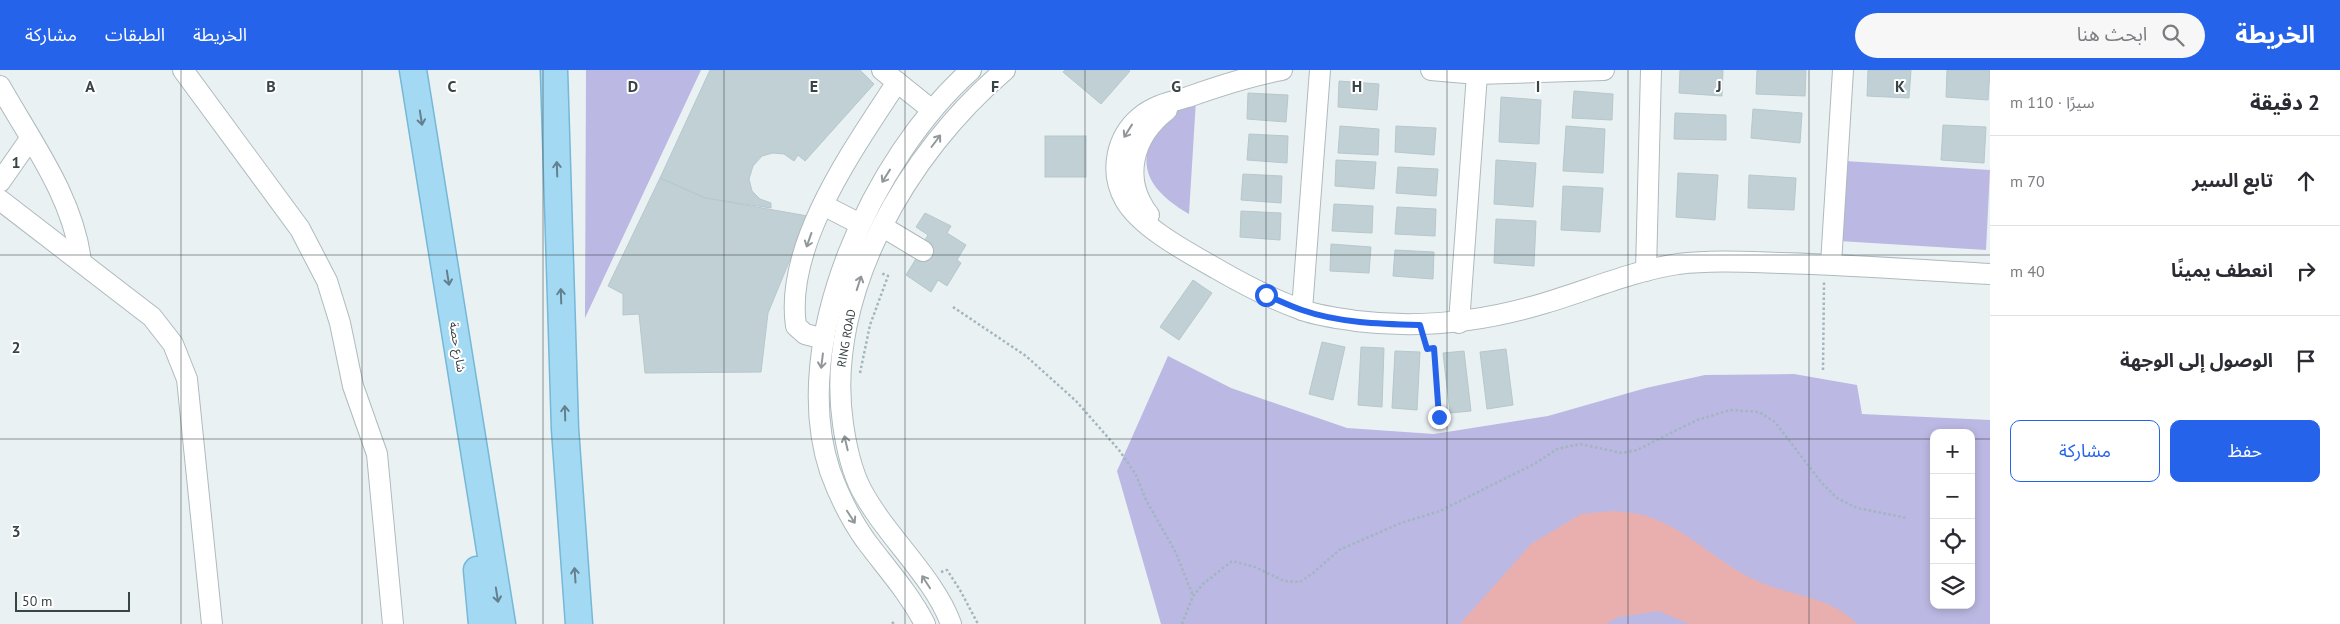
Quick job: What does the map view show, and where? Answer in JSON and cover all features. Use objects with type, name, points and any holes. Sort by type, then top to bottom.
[{"type":"main road","name":"شارع حصة","points":[[413,70],[502,624]]},
{"type":"main road","points":[[554,70],[565,429],[579,624]]},
{"type":"main road","points":[[455,324],[452,356],[453,389],[469,494],[482,624]]},
{"type":"street","points":[[183,70],[300,229],[327,281],[340,323],[353,386],[377,454],[393,624]]},
{"type":"street","points":[[867,70],[890,81],[932,110]]},
{"type":"street","name":"RING ROAD","points":[[925,624],[914,602],[867,542],[846,509],[830,470],[821,430],[818,388],[824,338],[844,267],[860,224],[884,178],[932,110],[971,70]]},
{"type":"street","name":"RING ROAD","points":[[951,624],[948,614],[924,578],[886,530],[861,488],[846,444],[839,399],[841,353],[851,308],[864,266],[883,226],[915,169],[948,126],[984,87],[1005,70]]},
{"type":"street","points":[[1282,70],[1248,77],[1183,98],[1150,126],[1140,140],[1133,160],[1133,177],[1137,194],[1145,209],[1166,236],[1232,278],[1302,310],[1360,321],[1420,325],[1459,323],[1502,315],[1646,270],[1708,261],[1831,264],[1990,274]]},
{"type":"street","points":[[1302,310],[1320,70]]},
{"type":"street","points":[[1430,70],[1478,74],[1604,70]]},
{"type":"street","points":[[1646,270],[1651,70]]},
{"type":"street","points":[[1831,264],[1843,70]]},
{"type":"street","points":[[1459,323],[1478,74]]},
{"type":"street","points":[[824,338],[801,332],[796,326],[797,288],[804,254],[823,205],[890,81]]},
{"type":"street","points":[[0,86],[68,210],[81,261]]},
{"type":"street","points":[[0,182],[30,139]]},
{"type":"street","points":[[0,200],[152,317],[173,344],[184,369],[212,624]]},
{"type":"street","points":[[823,205],[860,224]]},
{"type":"street","points":[[883,226],[923,251]]},
{"type":"path","points":[[1807,264],[1807,280],[1825,282],[1824,370]]},
{"type":"path","points":[[859,378],[870,325],[888,276],[864,266]]},
{"type":"path","points":[[954,307],[1026,356],[1076,401],[1119,450],[1136,475],[1146,500],[1176,553],[1193,596]]},
{"type":"path","points":[[1420,325],[1427,349],[1434,348],[1439,417]]},
{"type":"path","points":[[1182,624],[1193,596],[1203,584],[1232,561],[1255,567],[1284,581],[1300,582],[1339,550],[1401,523],[1440,511],[1536,463],[1557,449],[1580,444],[1622,453],[1637,450],[1697,420],[1730,410],[1759,412],[1775,422],[1821,482],[1837,498],[1857,508],[1907,518]]},
{"type":"path","points":[[934,568],[939,572],[947,570],[978,624]]},
{"type":"shaded area","points":[[586,70],[701,70],[585,318]]},
{"type":"shaded area","points":[[1196,100],[1189,214],[1169,200],[1154,184],[1149,174],[1147,153],[1159,121]]},
{"type":"shaded area","points":[[1845,161],[1990,170],[1986,250],[1839,241]]},
{"type":"shaded area","points":[[1168,356],[1231,388],[1347,428],[1434,434],[1548,416],[1646,388],[1705,375],[1794,374],[1857,385],[1862,414],[1990,420],[1990,624],[1161,624],[1117,471]]},
{"type":"shaded area","points":[[1612,511],[1646,516],[1661,522],[1689,537],[1743,574],[1770,586],[1823,602],[1847,615],[1857,624],[1690,624],[1658,611],[1618,617],[1606,624],[1460,624],[1531,544],[1581,514]]},
{"type":"building","points":[[710,70],[860,70],[874,84],[805,161],[798,155],[794,161],[784,154],[773,153],[762,156],[753,166],[749,179],[752,191],[760,199],[771,203],[771,208],[705,198],[660,178]]},
{"type":"building","points":[[1065,70],[1130,71],[1101,104],[1063,72]]},
{"type":"building","points":[[1680,70],[1723,70],[1722,96],[1679,93]]},
{"type":"building","points":[[1757,70],[1806,70],[1805,96],[1756,94]]},
{"type":"building","points":[[1868,70],[1911,70],[1909,98],[1867,96]]},
{"type":"building","points":[[1947,70],[1990,70],[1988,100],[1946,97]]},
{"type":"building","points":[[1339,81],[1379,84],[1377,110],[1338,107]]},
{"type":"building","points":[[1574,91],[1613,94],[1612,120],[1572,118]]},
{"type":"building","points":[[1248,93],[1288,95],[1286,122],[1247,119]]},
{"type":"building","points":[[1501,97],[1541,100],[1539,144],[1499,142]]},
{"type":"building","points":[[1753,109],[1802,113],[1800,143],[1751,138]]},
{"type":"building","points":[[1675,113],[1726,115],[1726,140],[1674,139]]},
{"type":"building","points":[[1943,125],[1986,127],[1984,163],[1941,160]]},
{"type":"building","points":[[1340,126],[1379,129],[1378,155],[1338,153]]},
{"type":"building","points":[[1396,126],[1436,128],[1434,155],[1395,152]]},
{"type":"building","points":[[1566,126],[1605,129],[1603,173],[1563,171]]},
{"type":"building","points":[[1249,134],[1288,136],[1287,163],[1247,160]]},
{"type":"building","points":[[1045,136],[1086,136],[1086,177],[1045,177]]},
{"type":"building","points":[[1336,160],[1376,162],[1374,189],[1335,186]]},
{"type":"building","points":[[1496,160],[1536,163],[1533,207],[1494,204]]},
{"type":"building","points":[[1398,167],[1438,169],[1436,196],[1396,193]]},
{"type":"building","points":[[1678,173],[1718,175],[1715,220],[1676,217]]},
{"type":"building","points":[[1243,174],[1282,176],[1281,203],[1241,200]]},
{"type":"building","points":[[1749,175],[1796,178],[1794,210],[1748,208]]},
{"type":"building","points":[[660,178],[705,198],[808,216],[768,313],[761,372],[645,373],[639,314],[623,315],[623,294],[608,286]]},
{"type":"building","points":[[1563,186],[1603,188],[1600,232],[1561,230]]},
{"type":"building","points":[[1334,204],[1373,206],[1372,233],[1332,231]]},
{"type":"building","points":[[1397,207],[1436,209],[1435,236],[1395,234]]},
{"type":"building","points":[[1241,211],[1281,213],[1280,240],[1240,237]]},
{"type":"building","points":[[925,213],[951,226],[947,233],[966,245],[957,260],[961,263],[947,286],[938,280],[931,292],[906,275],[917,257],[921,260],[931,244],[925,240],[928,235],[916,227]]},
{"type":"building","points":[[1496,219],[1536,221],[1534,266],[1494,263]]},
{"type":"building","points":[[1331,244],[1371,247],[1369,273],[1330,271]]},
{"type":"building","points":[[1395,250],[1434,252],[1433,279],[1393,276]]},
{"type":"building","points":[[1193,280],[1212,293],[1179,340],[1160,327]]},
{"type":"building","points":[[1322,342],[1345,347],[1333,400],[1309,394]]},
{"type":"building","points":[[1361,347],[1384,348],[1382,407],[1358,405]]},
{"type":"building","points":[[1506,349],[1513,405],[1487,409],[1480,352]]},
{"type":"building","points":[[1395,351],[1420,352],[1417,410],[1392,408]]},
{"type":"building","points":[[1464,351],[1471,411],[1450,413],[1443,353]]},
{"type":"route","points":[[1266,295],[1302,310],[1341,319],[1380,324],[1420,325],[1427,349],[1434,348],[1439,417]]}]
